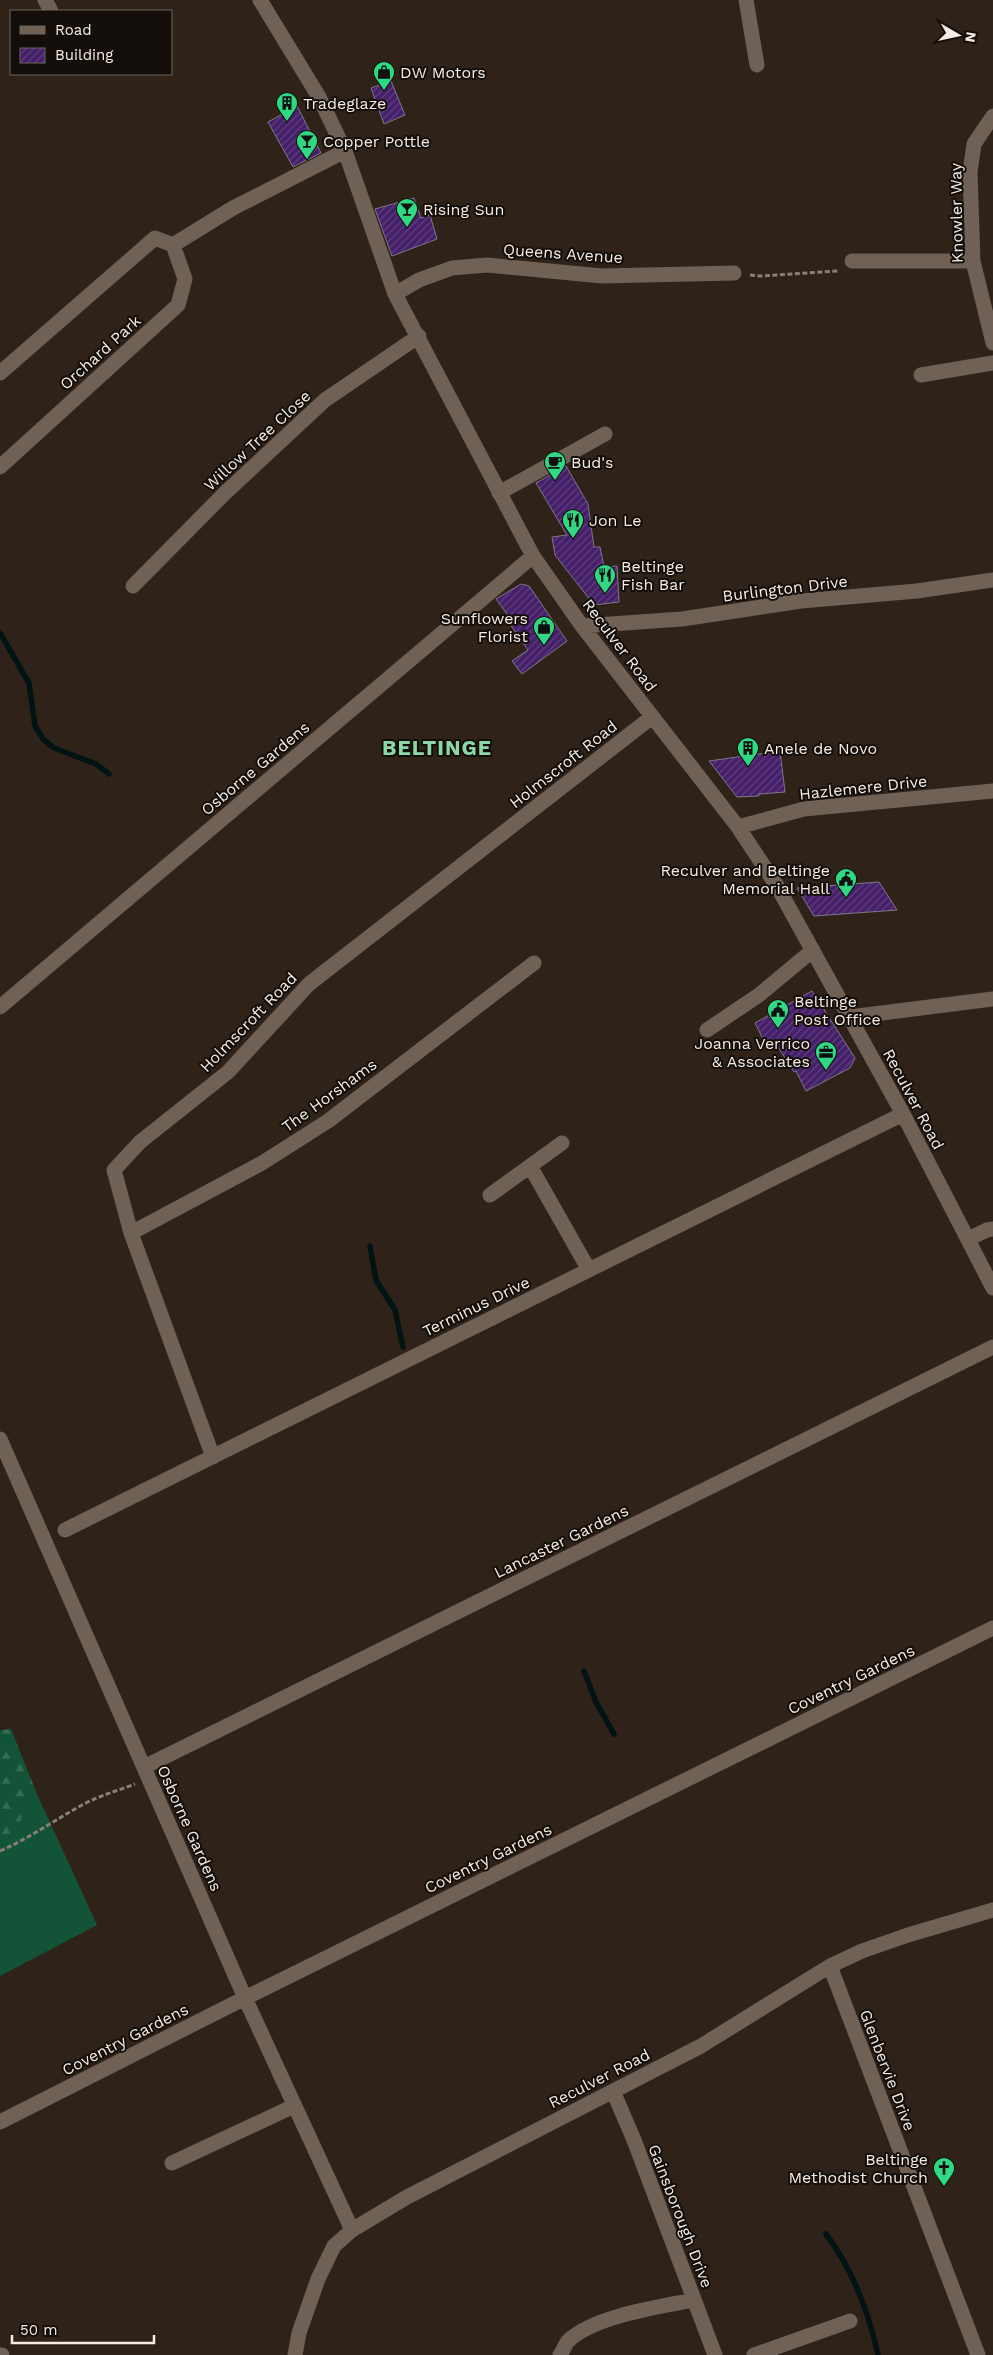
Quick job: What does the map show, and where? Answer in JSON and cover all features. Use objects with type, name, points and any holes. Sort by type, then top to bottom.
[{"type":"street","name":"Reculver Road","points":[[260,0],[319,97],[345,151],[395,294],[419,336],[458,415],[534,556],[582,626],[738,827],[777,886],[903,1114],[993,1288]]},
{"type":"street","points":[[746,0],[757,66]]},
{"type":"street","name":"Knowler Way","points":[[993,116],[974,144],[970,172],[973,261],[993,343]]},
{"type":"street","points":[[0,373],[155,238],[173,246],[233,208],[345,151]]},
{"type":"street","name":"Orchard Park","points":[[0,467],[178,305],[185,279],[173,246]]},
{"type":"street","points":[[852,261],[973,261]]},
{"type":"street","name":"Queens Avenue","points":[[395,294],[419,280],[452,268],[487,265],[602,276],[734,273]]},
{"type":"street","name":"Willow Tree Close","points":[[133,586],[225,494],[326,400],[419,336]]},
{"type":"street","points":[[921,375],[993,363]]},
{"type":"street","points":[[500,492],[605,434]]},
{"type":"street","name":"Osborne Gardens","points":[[0,1007],[534,556]]},
{"type":"street","name":"Burlington Drive","points":[[582,626],[682,619],[801,601],[917,591],[993,580]]},
{"type":"street","name":"Holmscroft Road","points":[[213,1457],[131,1233],[114,1170],[140,1142],[228,1072],[309,984],[652,717]]},
{"type":"street","name":"Hazlemere Drive","points":[[738,827],[804,810],[993,791]]},
{"type":"street","points":[[707,1030],[759,995],[813,950]]},
{"type":"street","name":"The Horshams","points":[[131,1233],[262,1163],[328,1121],[534,962]]},
{"type":"street","points":[[850,1017],[993,999]]},
{"type":"street","name":"Terminus Drive","points":[[65,1530],[903,1114]]},
{"type":"street","points":[[490,1195],[562,1143]]},
{"type":"street","points":[[530,1166],[589,1270]]},
{"type":"street","points":[[968,1239],[993,1229]]},
{"type":"street","name":"Lancaster Gardens","points":[[146,1773],[993,1347]]},
{"type":"street","name":"Osborne Gardens","points":[[0,1439],[245,1998],[352,2230]]},
{"type":"street","name":"Coventry Gardens","points":[[0,2122],[245,1998],[993,1628]]},
{"type":"street","name":"Reculver Road","points":[[295,2355],[299,2333],[318,2279],[334,2246],[352,2230],[406,2197],[701,2046],[830,1966],[862,1951],[908,1935],[993,1910]]},
{"type":"street","name":"Glenbervie Drive","points":[[830,1966],[978,2355]]},
{"type":"street","name":"Gainsborough Drive","points":[[613,2091],[634,2140],[715,2355]]},
{"type":"street","points":[[172,2163],[294,2106]]},
{"type":"street","points":[[560,2355],[567,2342],[588,2328],[642,2310],[694,2300]]},
{"type":"street","points":[[754,2355],[850,2321]]},
{"type":"path","points":[[734,273],[761,276],[842,270],[852,261]]},
{"type":"path","points":[[0,1851],[146,1773]]},
{"type":"green space","points":[[11,1729],[37,1794],[26,1797],[16,1833],[12,1839],[0,1848],[0,1730]]},
{"type":"green space","points":[[37,1794],[97,1925],[0,1976],[0,1847],[26,1797]]},
{"type":"building","points":[[391,81],[405,115],[384,124],[371,88]]},
{"type":"building","points":[[297,106],[321,153],[293,167],[268,122]]},
{"type":"building","name":"Rising Sun","points":[[414,198],[421,218],[430,215],[437,239],[392,256],[375,209]]},
{"type":"building","points":[[566,466],[588,504],[594,547],[600,547],[604,567],[617,566],[619,602],[594,605],[555,555],[552,537],[567,535],[536,483]]},
{"type":"building","points":[[521,584],[529,586],[567,641],[522,674],[512,661],[528,650],[507,620],[510,618],[496,599]]},
{"type":"building","points":[[780,751],[785,792],[759,794],[759,796],[737,797],[709,761]]},
{"type":"building","name":"Reculver and Beltinge Memorial Hall","points":[[879,882],[897,910],[814,916],[797,888]]},
{"type":"building","points":[[812,991],[855,1058],[850,1068],[806,1091],[796,1071],[794,1072],[778,1047],[769,1051],[755,1023]]},
{"type":"waterway","points":[[0,633],[29,683],[35,726],[43,739],[54,748],[96,764],[109,774]]},
{"type":"waterway","points":[[370,1246],[376,1280],[395,1310],[403,1347]]},
{"type":"waterway","points":[[584,1671],[596,1702],[614,1734]]},
{"type":"waterway","points":[[826,2234],[852,2277],[870,2323],[878,2355]]},
{"type":"place","name":"DW Motors","points":[[384,91]]},
{"type":"place","name":"Tradeglaze","points":[[287,122]]},
{"type":"place","name":"Copper Pottle","points":[[307,160]]},
{"type":"place","name":"Rising Sun","points":[[407,228]]},
{"type":"place","name":"Bud's","points":[[555,481]]},
{"type":"place","name":"Jon Le","points":[[573,539]]},
{"type":"place","name":"Beltinge Fish Bar","points":[[605,594]]},
{"type":"place","name":"Sunflowers Florist","points":[[544,646]]},
{"type":"place","name":"Anele de Novo","points":[[748,767]]},
{"type":"place","name":"Reculver and Beltinge Memorial Hall","points":[[846,898]]},
{"type":"place","name":"Beltinge Post Office","points":[[778,1029]]},
{"type":"place","name":"Joanna Verrico & Associates","points":[[826,1071]]},
{"type":"place","name":"Beltinge Methodist Church","points":[[944,2187]]},
{"type":"district","name":"BELTINGE","points":[[437,748]]}]
